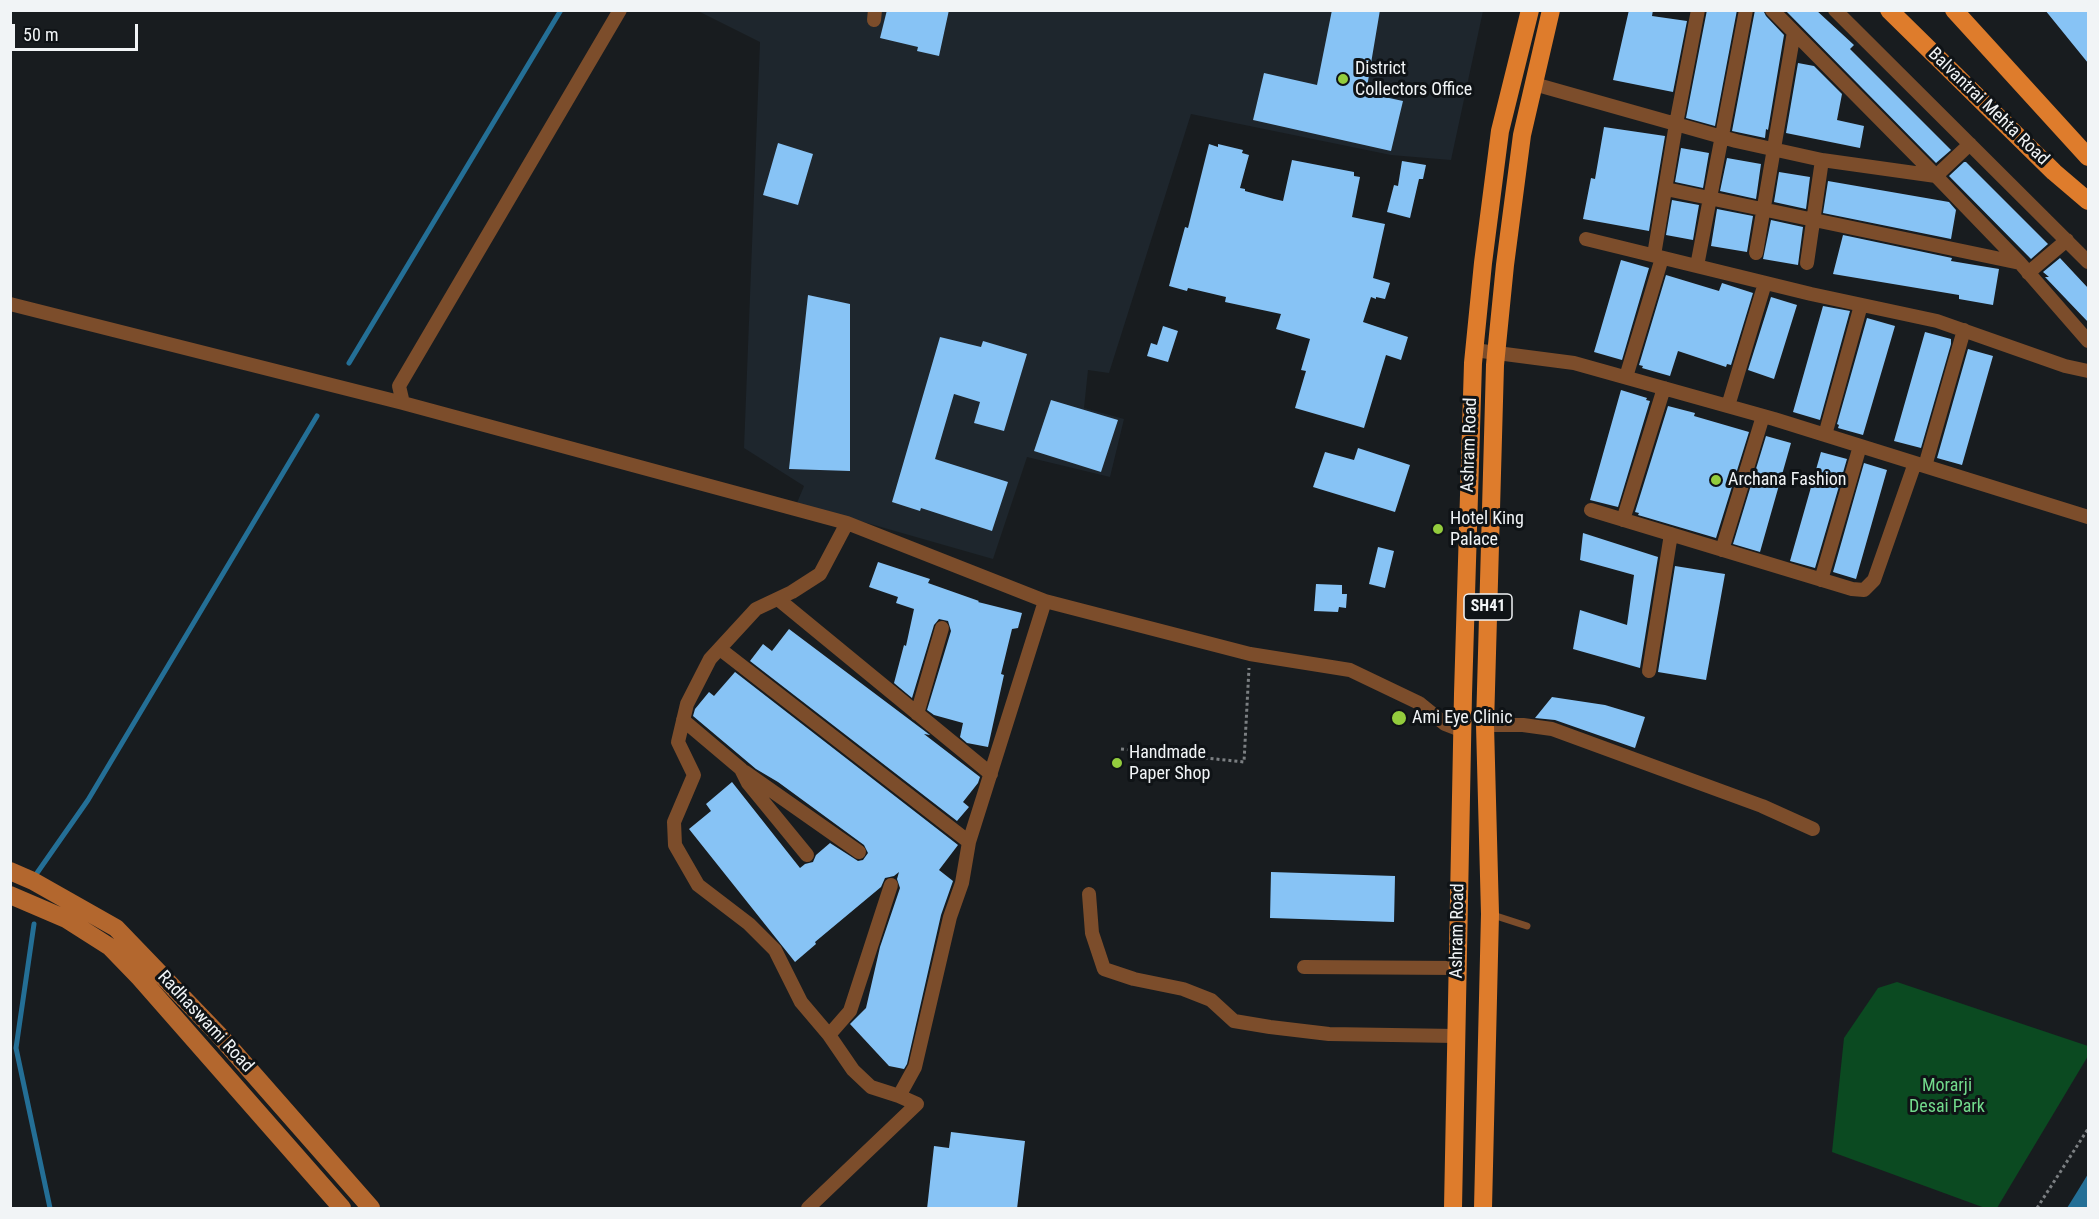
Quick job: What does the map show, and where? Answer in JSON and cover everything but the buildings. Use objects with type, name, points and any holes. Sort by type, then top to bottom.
[{"type":"main road","name":"Ashram Road","points":[[1453,1209],[1462,731],[1474,350],[1500,131],[1530,10]]},
{"type":"main road","name":"Ashram Road","points":[[1483,1209],[1490,914],[1485,725],[1497,352],[1522,135],[1551,10]]},
{"type":"main road","name":"Balvantrai Mehta Road","points":[[1889,10],[2054,172],[2088,201]]},
{"type":"main road","name":"Balvantrai Mehta Road","points":[[1954,10],[2088,157]]},
{"type":"street","points":[[403,404],[399,386],[620,10]]},
{"type":"street","points":[[1626,377],[1658,256],[1676,124],[1698,10]]},
{"type":"street","points":[[1697,266],[1746,10]]},
{"type":"street","points":[[1772,10],[2024,268],[2088,341]]},
{"type":"street","points":[[1835,10],[2088,262]]},
{"type":"street","points":[[1756,252],[1794,32]]},
{"type":"street","points":[[1534,84],[1722,137],[1773,149],[1822,160],[1936,176]]},
{"type":"street","points":[[1936,176],[1971,144]]},
{"type":"street","points":[[1807,263],[1822,160]]},
{"type":"street","points":[[1666,189],[2024,268],[2067,240]]},
{"type":"street","points":[[1586,239],[1765,283],[1936,321],[2065,366],[2088,370]]},
{"type":"street","points":[[1728,406],[1765,283]]},
{"type":"street","points":[[10,304],[403,404],[847,523],[1046,601],[1250,654],[1350,670],[1419,704],[1445,724],[1462,731]]},
{"type":"street","points":[[1825,435],[1860,305]]},
{"type":"street","points":[[1591,510],[1821,580],[1864,590],[1875,580],[1920,464],[1964,330]]},
{"type":"street","points":[[1474,350],[1574,363],[1626,377],[1763,416],[2088,517]]},
{"type":"street","points":[[1623,520],[1664,388]]},
{"type":"street","points":[[1722,550],[1763,416]]},
{"type":"street","points":[[1821,580],[1860,446]]},
{"type":"street","points":[[808,1209],[917,1104],[871,1087],[853,1070],[829,1035],[801,1002],[775,950],[749,924],[698,885],[675,845],[674,822],[694,775],[678,742],[687,704],[710,659],[756,609],[820,574],[847,523]]},
{"type":"street","points":[[1649,671],[1671,534]]},
{"type":"street","points":[[778,599],[991,774]]},
{"type":"street","points":[[899,1096],[915,1067],[950,917],[962,883],[969,842],[1046,601]]},
{"type":"street","points":[[917,714],[942,628]]},
{"type":"street","points":[[720,649],[969,842]]},
{"type":"street","points":[[683,720],[741,769],[859,852]]},
{"type":"street","points":[[1485,725],[1523,725],[1552,729],[1762,806],[1813,829]]},
{"type":"street","points":[[741,769],[748,783],[807,855]]},
{"type":"street","name":"Radhaswami Road","points":[[10,871],[33,881],[116,928],[219,1035],[371,1209]]},
{"type":"street","points":[[18,898],[33,881]]},
{"type":"street","points":[[829,1035],[850,1011],[891,885]]},
{"type":"street","points":[[1089,894],[1092,933],[1104,969],[1134,979],[1183,989],[1212,1000],[1234,1021],[1270,1028],[1329,1034],[1456,1036]]},
{"type":"street","name":"Radhaswami Road","points":[[18,898],[66,919],[110,947],[140,978],[342,1209]]},
{"type":"street","points":[[1304,967],[1457,968]]},
{"type":"lane","points":[[1490,914],[1527,926]]},
{"type":"path","points":[[1121,749],[1244,762],[1250,654]]},
{"type":"path","points":[[2037,1209],[2088,1129]]},
{"type":"shaded area","points":[[698,11],[1483,11],[1451,160],[1391,155],[1191,114],[1109,373],[1088,370],[1084,408],[1124,419],[1110,477],[1027,457],[993,559],[797,503],[804,486],[744,448],[760,42]]},
{"type":"green space","name":"Morarji Desai Park","points":[[1897,982],[2088,1046],[2088,1056],[1997,1208],[1985,1208],[1832,1152],[1844,1038],[1878,988]]},
{"type":"water","points":[[2088,1174],[2088,1208],[2067,1208],[2077,1192]]},
{"type":"waterway","points":[[349,363],[561,10]]},
{"type":"waterway","points":[[37,873],[88,800],[317,416]]},
{"type":"waterway","points":[[34,924],[16,1048],[50,1208]]},
{"type":"place","name":"District Collectors Office","points":[[1343,79]]},
{"type":"place","name":"Archana Fashion","points":[[1716,480]]},
{"type":"place","name":"Hotel King Palace","points":[[1438,529]]},
{"type":"place","name":"Ami Eye Clinic","points":[[1399,718]]},
{"type":"place","name":"Handmade Paper Shop","points":[[1117,763]]}]
